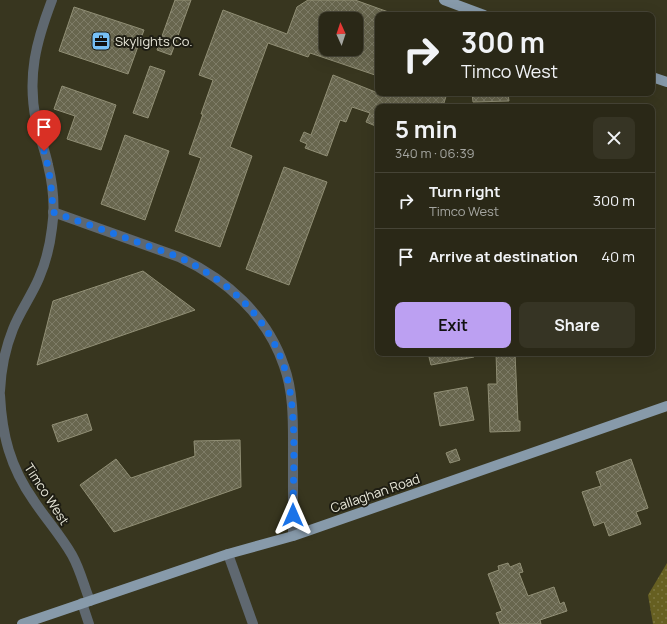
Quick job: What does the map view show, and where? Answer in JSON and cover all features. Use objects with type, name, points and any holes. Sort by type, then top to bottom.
[{"type":"main road","points":[[444,0],[476,12]]},
{"type":"main road","points":[[655,78],[667,82]]},
{"type":"main road","name":"Callaghan Road","points":[[22,624],[228,554],[293,536],[667,406]]},
{"type":"street","points":[[0,391],[4,354],[13,329],[39,278],[50,244],[53,212],[52,187],[36,122],[32,86],[37,43],[52,0]]},
{"type":"street","points":[[53,212],[179,257],[198,266],[230,289],[246,304],[260,321],[278,350],[288,382],[293,418],[293,536]]},
{"type":"street","name":"Timco West","points":[[0,395],[4,434],[9,454],[16,471],[34,502],[73,557],[86,602],[89,624]]},
{"type":"street","points":[[228,554],[253,624]]},
{"type":"shaded area","points":[[667,563],[667,624],[653,624],[648,595]]},
{"type":"building","points":[[175,0],[191,0],[171,55],[157,50]]},
{"type":"building","points":[[308,0],[355,0],[388,12],[375,12],[375,75],[310,53],[308,57],[268,43],[230,147],[252,156],[220,247],[175,231],[201,158],[189,154],[213,80],[199,75],[223,10],[287,34],[297,7]]},
{"type":"building","name":"Skylights Co.","points":[[74,7],[144,30],[128,74],[59,51]]},
{"type":"building","points":[[150,66],[165,71],[148,118],[133,113]]},
{"type":"building","points":[[333,75],[375,92],[375,96],[446,96],[444,103],[375,104],[375,126],[366,122],[370,113],[352,107],[346,122],[340,120],[327,156],[305,148],[307,144],[300,141],[304,132],[311,135]]},
{"type":"building","points":[[62,86],[116,105],[101,150],[67,139],[75,116],[54,109]]},
{"type":"building","points":[[472,96],[508,96],[509,101],[473,102]]},
{"type":"building","points":[[125,135],[169,151],[145,220],[101,204]]},
{"type":"building","points":[[284,167],[327,182],[289,285],[246,269]]},
{"type":"building","points":[[143,271],[195,310],[37,365],[53,301]]},
{"type":"building","points":[[429,356],[474,356],[474,357],[431,365]]},
{"type":"building","points":[[496,356],[515,356],[518,421],[520,421],[520,431],[490,432],[488,384],[497,384]]},
{"type":"building","points":[[467,387],[474,420],[440,426],[434,393]]},
{"type":"building","points":[[87,414],[92,430],[58,442],[52,425]]},
{"type":"building","points":[[240,440],[241,487],[114,532],[80,485],[116,459],[131,478],[195,456],[194,441]]},
{"type":"building","points":[[456,449],[460,460],[450,463],[446,453]]},
{"type":"building","points":[[631,459],[648,508],[636,512],[641,524],[609,536],[604,522],[594,526],[582,492],[601,486],[596,472]]},
{"type":"building","points":[[508,563],[510,567],[520,563],[523,572],[519,573],[528,596],[554,587],[560,604],[564,602],[567,611],[540,620],[541,624],[500,624],[496,613],[502,611],[488,574],[499,570],[498,566]]},
{"type":"place","name":"Skylights Co.","points":[[101,41]]},
{"type":"route","points":[[44,151],[52,187],[53,212],[179,257],[198,266],[215,277],[246,304],[268,332],[278,350],[284,366],[288,382],[293,418],[293,515]]}]
